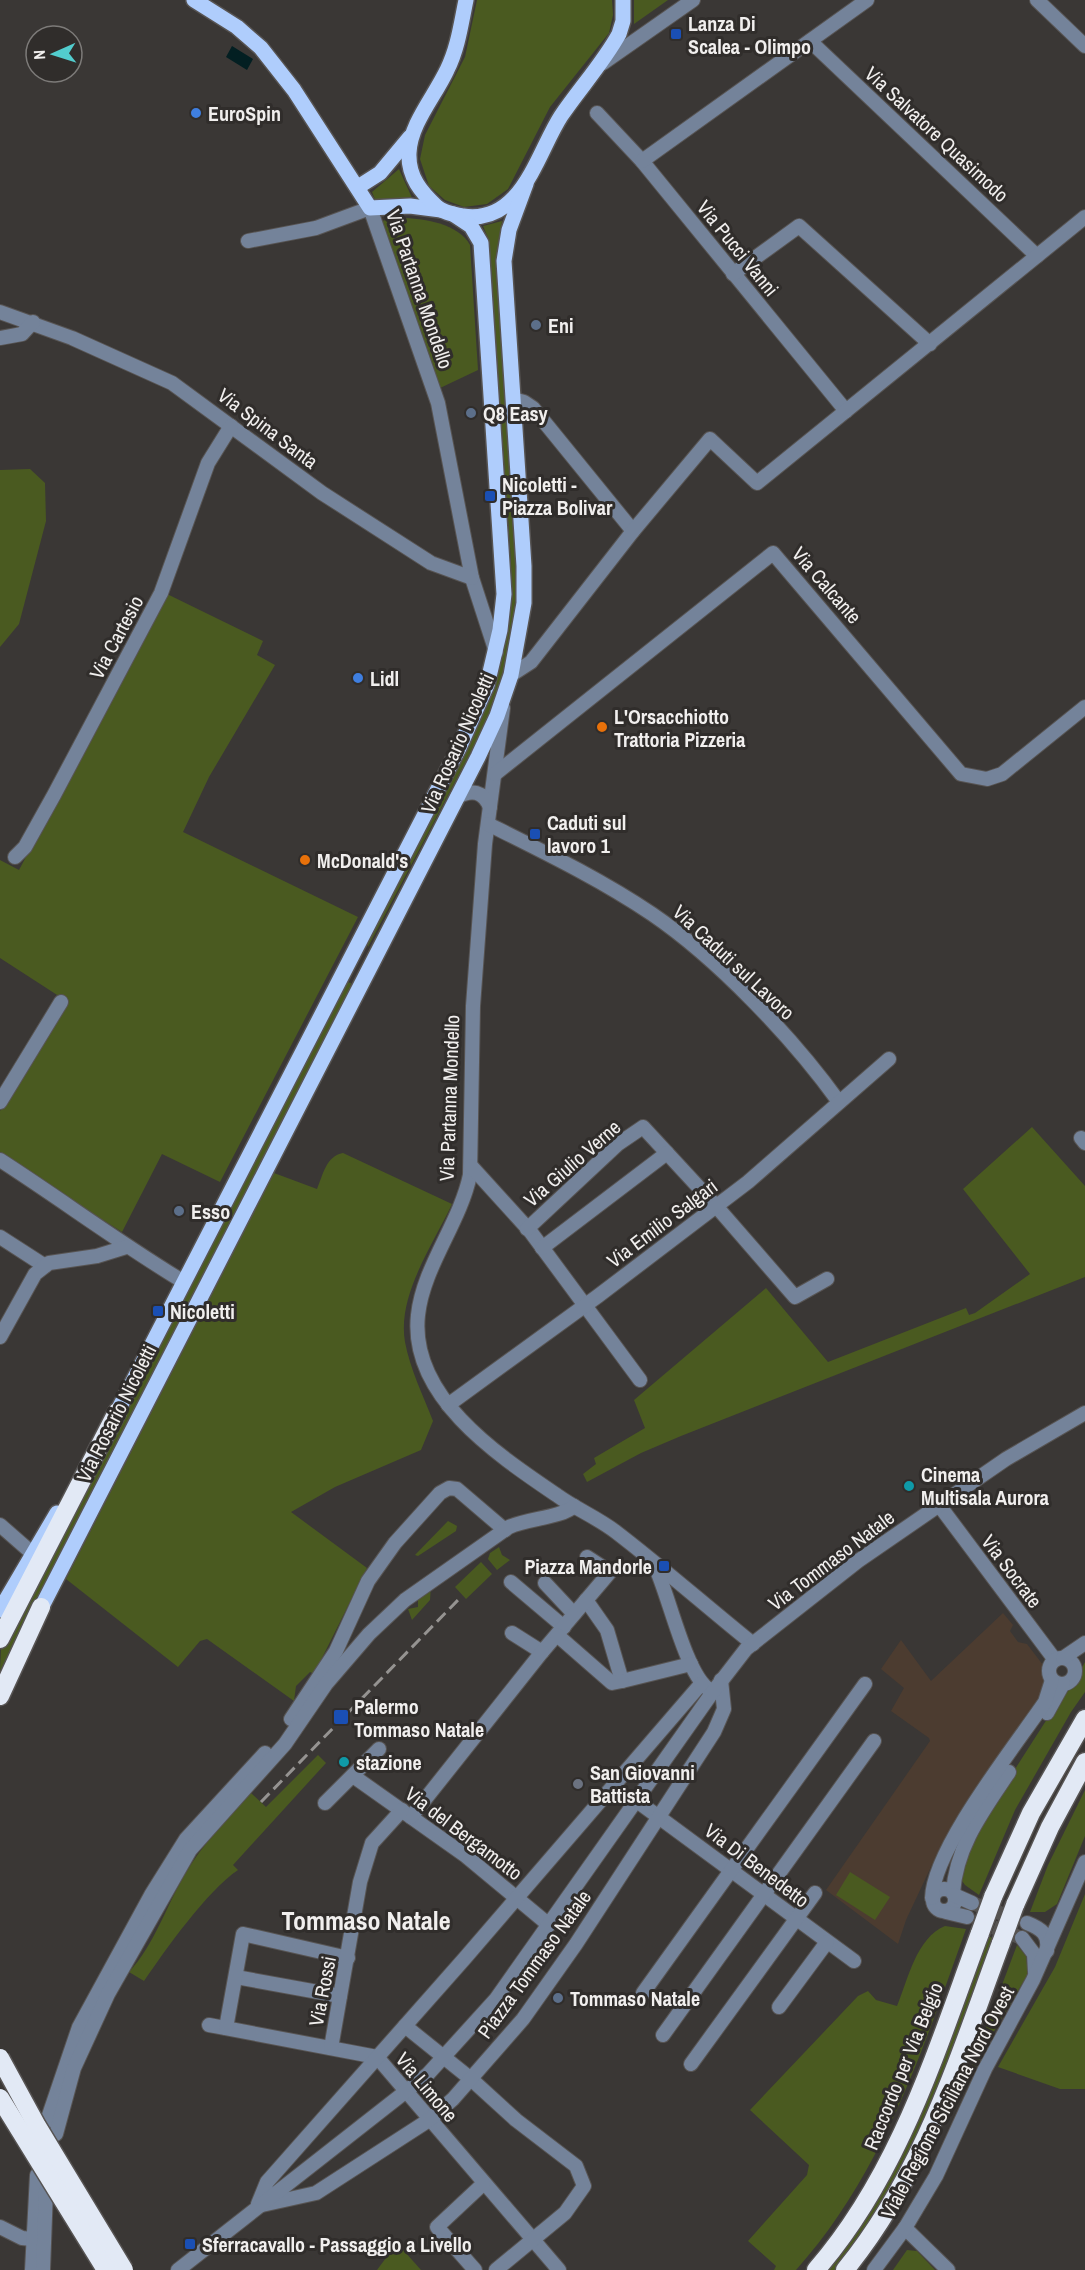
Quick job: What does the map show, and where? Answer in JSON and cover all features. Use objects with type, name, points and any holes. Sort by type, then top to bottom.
[{"type":"highway","points":[[0,1639],[117,1412]]},
{"type":"highway","points":[[0,1696],[41,1607]]},
{"type":"highway","name":"Raccordo per Via Belgio","points":[[816,2270],[863,2206],[901,2140],[993,1897],[1031,1813],[1085,1719]]},
{"type":"highway","points":[[845,2270],[889,2207],[925,2142],[1015,1905],[1035,1858],[1085,1762]]},
{"type":"highway","points":[[0,2058],[37,2126],[124,2270]]},
{"type":"highway","points":[[0,2098],[106,2270]]},
{"type":"highway","points":[[0,2103],[12,2118]]},
{"type":"main road","name":"Via Partanna Mondello","points":[[194,0],[237,27],[261,48],[294,90],[370,208]]},
{"type":"main road","points":[[358,187],[388,165],[414,132],[442,80],[457,45],[466,0]]},
{"type":"main road","points":[[370,208],[410,206],[470,217],[489,213],[515,197],[526,183],[560,117],[597,69],[619,34],[623,21],[623,0]]},
{"type":"main road","name":"Via Rosario Nicoletti","points":[[0,1610],[117,1412],[474,718],[496,652],[502,613],[504,575],[481,243],[471,226],[424,195],[413,178],[409,156],[414,132]]},
{"type":"main road","name":"Via Rosario Nicoletti","points":[[0,1684],[379,951],[457,796],[504,696],[521,631],[524,575],[504,261],[508,230],[526,183]]},
{"type":"main road","points":[[363,934],[360,946],[362,952],[370,955],[379,951]]},
{"type":"main road","points":[[333,992],[345,977],[351,977],[355,980],[356,988],[352,1001]]},
{"type":"street","points":[[457,0],[457,45]]},
{"type":"street","points":[[597,69],[693,0]]},
{"type":"street","points":[[642,161],[867,0]]},
{"type":"street","points":[[1037,0],[1085,46]]},
{"type":"street","name":"Via Salvatore Quasimodo","points":[[810,41],[1037,256]]},
{"type":"street","name":"Via Pucci Vanni","points":[[597,113],[642,161],[846,411]]},
{"type":"street","points":[[248,241],[316,228],[370,208]]},
{"type":"street","name":"Via Partanna Mondello","points":[[370,208],[438,403],[472,578],[496,652]]},
{"type":"street","points":[[511,675],[531,662],[633,531],[710,439],[757,483],[1085,217]]},
{"type":"street","points":[[733,274],[799,226],[930,344]]},
{"type":"street","name":"Via Spina Santa","points":[[0,312],[33,322],[163,378],[322,493],[431,563],[472,578]]},
{"type":"street","points":[[0,338],[22,334],[33,322]]},
{"type":"street","points":[[513,399],[524,402],[532,408],[633,531]]},
{"type":"street","name":"Via Cartesio","points":[[15,857],[26,847],[161,593],[208,463],[231,426]]},
{"type":"street","name":"Via Calcante","points":[[495,774],[773,553],[961,774],[987,779],[1002,774],[1085,708]]},
{"type":"street","name":"Via Partanna Mondello","points":[[504,696],[488,824],[473,1015],[471,1166],[463,1201],[427,1281],[418,1315],[417,1331],[424,1363],[448,1406],[487,1444],[558,1497],[614,1531],[655,1564]]},
{"type":"street","points":[[457,796],[468,791],[476,792],[484,795],[490,807]]},
{"type":"street","name":"Via Caduti sul Lavoro","points":[[488,824],[603,884],[654,916],[690,943],[775,1023],[839,1102]]},
{"type":"street","points":[[0,1101],[61,1002]]},
{"type":"street","name":"Via Emilio Salgari","points":[[448,1406],[716,1206],[889,1059]]},
{"type":"street","name":"Via Giulio Verne","points":[[527,1229],[618,1144],[643,1127],[667,1152]]},
{"type":"street","points":[[542,1248],[667,1152],[795,1297],[827,1278]]},
{"type":"street","points":[[0,1160],[109,1231],[126,1247],[184,1282]]},
{"type":"street","points":[[471,1166],[527,1229],[640,1380]]},
{"type":"street","points":[[0,1237],[45,1266]]},
{"type":"street","points":[[0,1337],[35,1274],[45,1266],[67,1259],[97,1256],[126,1247]]},
{"type":"street","name":"Via Tommaso Natale","points":[[753,1644],[858,1562],[939,1505],[1006,1459],[1085,1413]]},
{"type":"street","points":[[47,2121],[79,2027],[168,1865],[202,1819],[261,1758],[288,1723],[326,1668],[368,1581],[395,1543],[440,1493],[449,1488],[461,1493],[505,1530]]},
{"type":"street","points":[[56,2134],[75,2068],[100,2010],[190,1850],[285,1744],[326,1684],[369,1634],[405,1599],[505,1530],[548,1512],[558,1497]]},
{"type":"street","name":"Via Socrate","points":[[939,1505],[1059,1659]]},
{"type":"street","points":[[541,1516],[562,1514],[574,1506]]},
{"type":"street","points":[[0,1525],[32,1553]]},
{"type":"street","name":"Via Rossi","points":[[330,2049],[360,1882],[372,1843],[406,1814],[610,1572],[587,1557]]},
{"type":"street","points":[[655,1564],[753,1644]]},
{"type":"street","points":[[655,1564],[691,1664],[707,1688]]},
{"type":"street","points":[[511,1582],[612,1683],[691,1664]]},
{"type":"street","points":[[544,1583],[574,1614]]},
{"type":"street","points":[[586,1600],[607,1630],[622,1681]]},
{"type":"street","points":[[512,1633],[542,1652]]},
{"type":"street","points":[[946,1912],[954,1905],[955,1870],[972,1827],[1057,1699],[1058,1682],[1049,1672],[1059,1659],[1085,1643]]},
{"type":"street","name":"Piazza Tommaso Natale","points":[[257,2206],[267,2182],[517,1898],[707,1688],[721,1680],[753,1644]]},
{"type":"street","points":[[1058,1682],[1071,1681],[1075,1673],[1071,1662],[1059,1659]]},
{"type":"street","name":"Piazza Tommaso Natale","points":[[257,2206],[316,2193],[429,2120],[471,2079],[523,2019],[556,1972],[714,1732],[724,1708],[721,1680]]},
{"type":"street","points":[[967,1917],[936,1909],[932,1898],[934,1878],[951,1844],[1058,1682]]},
{"type":"street","points":[[643,1993],[865,1684]]},
{"type":"street","name":"Piazza Tommaso Natale","points":[[257,2206],[407,2091],[445,2058],[496,1999],[637,1801],[707,1688]]},
{"type":"street","points":[[663,2035],[873,1741]]},
{"type":"street","points":[[325,1803],[379,1749]]},
{"type":"street","name":"Via del Bergamotto","points":[[353,1776],[466,1856],[549,1925]]},
{"type":"street","name":"Via Di Benedetto","points":[[637,1801],[854,1961]]},
{"type":"street","name":"Viale Regione Siciliana Nord Ovest","points":[[874,2270],[905,2228],[936,2176],[985,2069],[1045,1956],[1085,1862]]},
{"type":"street","points":[[932,1898],[939,1890],[946,1889],[972,1903]]},
{"type":"street","points":[[691,2064],[815,1893]]},
{"type":"street","points":[[1027,1923],[1042,1930],[1047,1939]]},
{"type":"street","name":"Viale Regione Siciliana Nord Ovest","points":[[1045,1956],[1047,1939],[1059,1926]]},
{"type":"street","points":[[226,2028],[243,1934],[348,1958]]},
{"type":"street","name":"Viale Regione Siciliana Nord Ovest","points":[[1033,1980],[1034,1954],[1022,1938],[1035,1941],[1047,1939]]},
{"type":"street","points":[[779,2007],[827,1942]]},
{"type":"street","points":[[236,1977],[340,1996]]},
{"type":"street","name":"Via Limone","points":[[209,2025],[377,2057],[483,2184],[559,2270]]},
{"type":"street","points":[[405,2026],[471,2079],[516,2120],[576,2166],[584,2186],[565,2213],[496,2270]]},
{"type":"street","points":[[33,2270],[32,2239],[37,2175]]},
{"type":"street","points":[[475,2270],[437,2227],[483,2184]]},
{"type":"street","points":[[43,2270],[46,2190]]},
{"type":"street","points":[[178,2270],[257,2206]]},
{"type":"street","points":[[0,2227],[22,2238],[32,2239]]},
{"type":"street","points":[[905,2228],[948,2270]]},
{"type":"shaded area","points":[[1003,1613],[1013,1625],[1010,1631],[1018,1642],[1027,1644],[1043,1665],[1043,1694],[937,1854],[906,1920],[898,1944],[826,1890],[930,1741],[891,1711],[904,1688],[881,1669],[901,1640],[931,1681]]},
{"type":"green space","points":[[477,0],[612,0],[613,15],[609,33],[550,107],[508,189],[487,204],[464,207],[445,200],[429,186],[420,159],[425,135],[465,57]]},
{"type":"green space","points":[[634,0],[668,0],[634,24]]},
{"type":"green space","points":[[399,169],[413,200],[376,202],[372,192]]},
{"type":"green space","points":[[394,218],[436,222],[456,231],[470,245],[478,370],[438,389],[382,221]]},
{"type":"green space","points":[[502,221],[496,260],[516,560],[516,593],[507,658],[485,725],[368,947],[367,942],[480,719],[500,660],[506,629],[511,562],[489,240],[483,226]]},
{"type":"green space","points":[[30,469],[45,483],[46,521],[19,624],[0,647],[0,470]]},
{"type":"green space","points":[[167,594],[263,641],[257,655],[275,665],[209,777],[183,832],[358,917],[220,1182],[162,1154],[122,1232],[0,1155],[0,1111],[68,1002],[0,958],[0,860],[19,870]]},
{"type":"green space","points":[[347,982],[351,983],[350,989],[0,1671],[1,1647]]},
{"type":"green space","points":[[1032,1127],[1085,1186],[1085,1277],[681,1436],[641,1453],[587,1482],[583,1474],[596,1464],[594,1458],[645,1428],[634,1400],[766,1288],[828,1362],[966,1308],[969,1315],[975,1313],[1030,1274],[963,1189]]},
{"type":"green space","points":[[343,1153],[452,1204],[411,1288],[404,1324],[405,1342],[410,1362],[433,1421],[421,1450],[335,1487],[291,1512],[367,1568],[314,1674],[310,1672],[296,1686],[294,1701],[207,1639],[200,1641],[178,1667],[66,1579],[274,1173],[317,1189],[329,1162]]},
{"type":"green space","points":[[448,1521],[457,1526],[456,1531],[418,1556],[415,1555]]},
{"type":"green space","points":[[499,1547],[502,1555],[510,1560],[497,1570],[488,1559],[490,1553]]},
{"type":"green space","points":[[481,1562],[492,1574],[466,1599],[455,1587]]},
{"type":"green space","points":[[431,1586],[430,1600],[412,1620],[408,1609],[418,1607],[418,1598]]},
{"type":"green space","points":[[1085,1662],[1085,1692],[1071,1712],[1015,1810],[979,1895],[965,1885],[960,1878],[976,1830]]},
{"type":"green space","points":[[318,1755],[326,1763],[233,1865],[238,1870],[200,1906],[144,1981],[129,1972],[153,1938],[191,1864],[215,1833],[251,1793],[266,1807]]},
{"type":"green space","points":[[1085,1790],[1085,1836],[1057,1904],[1045,1912],[1030,1912],[1048,1865]]},
{"type":"green space","points":[[850,1872],[890,1897],[875,1920],[836,1895]]},
{"type":"green space","points":[[1085,1894],[1085,2089],[1060,2089],[998,2067],[1055,1967]]},
{"type":"green space","points":[[945,1926],[966,1929],[916,2064],[877,2151],[827,2232],[796,2270],[774,2270],[776,2266],[748,2241],[807,2175],[809,2165],[750,2110],[858,1996],[868,1991],[876,2000],[897,2006],[909,1972],[920,1950],[935,1932]]},
{"type":"green space","points":[[985,1935],[995,1939],[941,2087],[886,2199],[836,2270],[824,2270],[836,2255]]},
{"type":"green space","points":[[1017,1945],[1026,1956],[1028,1974],[973,2072],[970,2070]]},
{"type":"green space","points":[[397,2243],[421,2270],[377,2270]]},
{"type":"green space","points":[[907,2250],[917,2251],[935,2270],[893,2270]]},
{"type":"water","points":[[232,46],[253,59],[247,70],[226,57]]},
{"type":"tunnel","points":[[972,1903],[1019,1920]]},
{"type":"tunnel","points":[[974,1920],[1022,1938]]},
{"type":"railway","points":[[261,1802],[459,1599]]},
{"type":"place","name":"Lanza Di Scalea - Olimpo","points":[[676,34]]},
{"type":"place","name":"EuroSpin","points":[[196,113]]},
{"type":"place","name":"Eni","points":[[536,325]]},
{"type":"place","name":"Q8 Easy","points":[[471,413]]},
{"type":"place","name":"Nicoletti - Piazza Bolivar","points":[[490,496]]},
{"type":"place","name":"Lidl","points":[[358,678]]},
{"type":"place","name":"L'Orsacchiotto Trattoria Pizzeria","points":[[602,727]]},
{"type":"place","name":"Caduti sul lavoro 1","points":[[535,834]]},
{"type":"place","name":"McDonald's","points":[[305,860]]},
{"type":"place","name":"Esso","points":[[179,1211]]},
{"type":"place","name":"Nicoletti","points":[[158,1311]]},
{"type":"place","name":"Cinema Multisala Aurora","points":[[909,1486]]},
{"type":"place","name":"Piazza Mandorle","points":[[664,1566]]},
{"type":"place","name":"Palermo Tommaso Natale","points":[[341,1717]]},
{"type":"place","name":"stazione","points":[[344,1762]]},
{"type":"place","name":"San Giovanni Battista","points":[[578,1784]]},
{"type":"place","name":"Tommaso Natale","points":[[558,1998]]},
{"type":"place","name":"Sferracavallo - Passaggio a Livello","points":[[190,2244]]},
{"type":"district","name":"Tommaso Natale","points":[[366,1920]]}]
